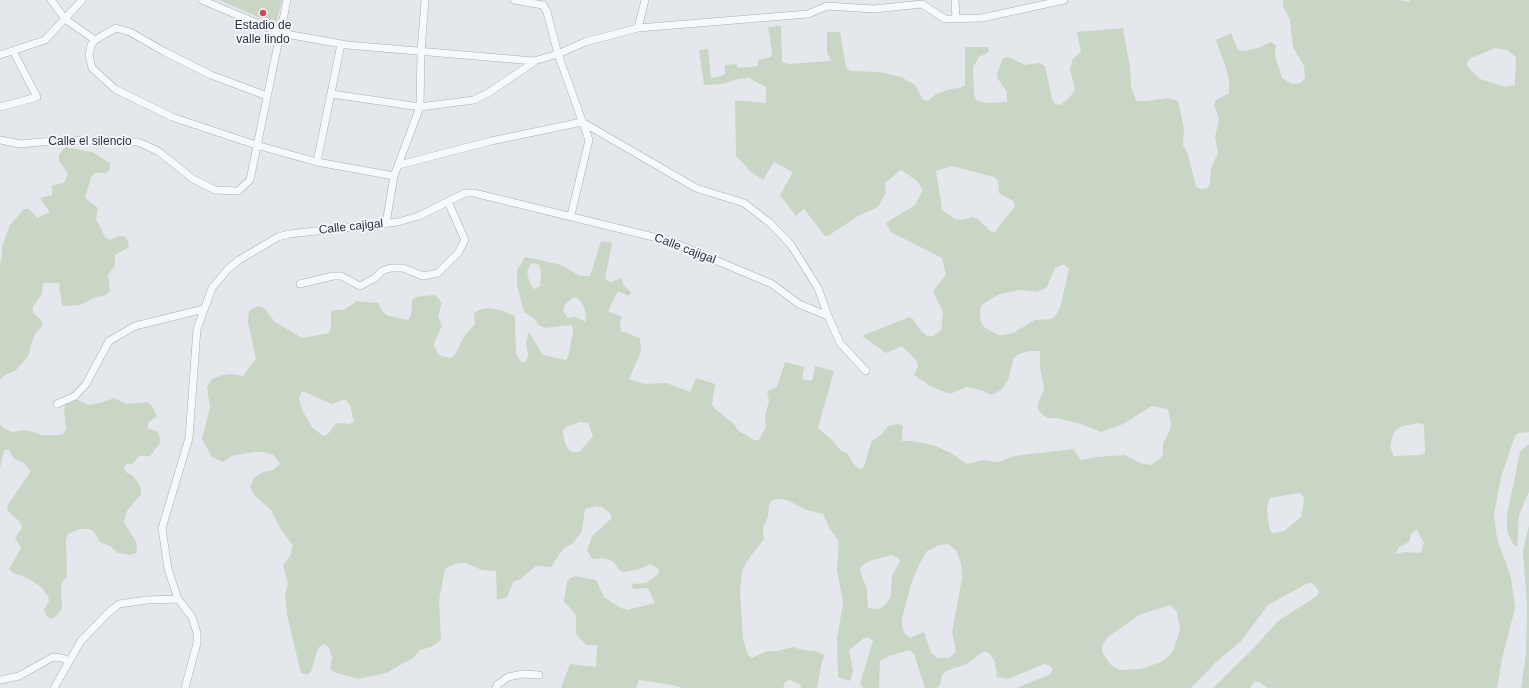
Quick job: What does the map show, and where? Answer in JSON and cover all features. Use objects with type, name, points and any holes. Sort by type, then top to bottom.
[{"type":"street","points":[[51,0],[64,19],[95,40]]},
{"type":"street","points":[[0,55],[44,40],[82,0]]},
{"type":"street","points":[[202,0],[280,33],[341,44],[534,61]]},
{"type":"street","points":[[256,145],[287,0]]},
{"type":"street","points":[[386,223],[394,176],[420,107],[421,51],[425,0]]},
{"type":"street","points":[[514,0],[543,5],[547,12],[558,54],[589,140],[571,215]]},
{"type":"street","points":[[638,28],[645,0]]},
{"type":"street","points":[[955,0],[956,19]]},
{"type":"street","points":[[332,94],[420,107],[474,100],[534,61],[558,54],[585,42],[638,28],[808,14],[827,6],[874,9],[922,4],[945,20],[982,18],[1064,0]]},
{"type":"street","points":[[267,96],[212,75],[165,52],[130,32],[116,28],[95,40],[91,45],[89,55],[92,68],[115,89],[172,117],[256,145],[317,162],[394,176]]},
{"type":"street","points":[[317,162],[341,44]]},
{"type":"street","points":[[0,107],[38,97],[13,50]]},
{"type":"street","points":[[399,166],[491,141],[582,122],[696,188],[744,203],[770,223],[791,245],[818,288],[840,343],[866,371]]},
{"type":"street","name":"Calle el silencio","points":[[0,140],[20,144],[62,140],[138,142],[158,151],[193,179],[215,190],[238,191],[250,180],[256,145]]},
{"type":"street","name":"Calle cajigal","points":[[185,688],[197,644],[197,632],[192,617],[178,599],[168,569],[163,522],[178,478],[189,438],[197,329],[212,288],[228,269],[278,237],[289,234],[386,223],[419,216],[465,193],[474,193],[571,215],[670,241],[772,284],[800,304],[828,316]]},
{"type":"street","points":[[300,284],[333,276],[341,276],[360,286],[375,278],[382,271],[391,268],[403,268],[423,276],[438,273],[458,253],[465,240],[448,202]]},
{"type":"street","points":[[57,404],[74,396],[86,384],[93,367],[109,341],[135,326],[204,309]]},
{"type":"street","points":[[54,688],[81,640],[119,604],[147,600],[178,599]]},
{"type":"street","points":[[0,680],[18,676],[52,657],[62,658],[69,661]]},
{"type":"street","points":[[496,688],[497,684],[508,678],[523,674],[539,675]]},
{"type":"green space","name":"Estadio de valle lindo","points":[[219,0],[282,0],[276,25]]},
{"type":"green space","points":[[1283,0],[1400,0],[1408,2],[1411,0],[1529,0],[1529,432],[1518,433],[1515,436],[1501,477],[1494,514],[1497,539],[1511,577],[1515,608],[1502,659],[1497,688],[1268,688],[1259,682],[1254,682],[1250,688],[1213,688],[1254,648],[1278,621],[1317,596],[1319,592],[1316,587],[1312,583],[1308,583],[1268,605],[1241,641],[1215,663],[1191,688],[1016,688],[1049,675],[1053,669],[1049,665],[1044,664],[1008,679],[997,677],[995,662],[989,653],[984,651],[967,664],[946,671],[942,675],[940,685],[937,688],[925,688],[914,654],[910,650],[889,656],[880,661],[879,688],[864,688],[860,684],[873,641],[869,638],[864,638],[849,650],[853,670],[851,679],[849,681],[838,677],[837,639],[843,602],[837,570],[839,541],[830,529],[823,514],[807,510],[787,500],[776,499],[771,501],[769,505],[768,517],[763,527],[764,539],[747,561],[742,572],[740,593],[743,639],[748,655],[752,658],[767,651],[777,651],[793,647],[815,651],[825,655],[822,661],[817,688],[801,688],[800,684],[790,680],[785,682],[783,688],[682,688],[639,680],[636,688],[561,688],[570,664],[596,667],[597,645],[586,645],[576,634],[576,614],[564,602],[567,582],[570,578],[575,576],[596,580],[604,597],[621,608],[627,610],[655,603],[648,588],[633,589],[632,584],[646,583],[658,574],[659,569],[650,564],[640,569],[624,572],[619,570],[613,561],[603,558],[592,559],[587,550],[592,536],[612,518],[610,513],[602,507],[596,506],[585,509],[582,531],[573,543],[563,549],[551,567],[536,566],[522,578],[513,582],[507,597],[497,600],[496,571],[482,570],[465,563],[455,564],[445,569],[439,601],[441,640],[431,647],[420,650],[413,658],[386,673],[358,679],[333,672],[330,668],[332,658],[329,648],[325,644],[320,646],[317,651],[311,672],[306,675],[301,673],[287,615],[285,594],[288,584],[283,565],[290,556],[293,546],[280,528],[271,510],[255,496],[250,487],[254,478],[263,472],[273,470],[280,464],[274,455],[263,452],[253,452],[231,456],[223,462],[212,457],[202,439],[210,408],[207,387],[212,379],[223,375],[233,374],[243,376],[256,359],[248,322],[249,311],[253,308],[259,306],[264,308],[275,322],[302,338],[329,333],[331,328],[331,312],[335,310],[344,310],[357,301],[378,303],[383,312],[388,316],[408,320],[411,315],[412,300],[416,297],[435,295],[442,303],[438,316],[442,326],[434,346],[439,355],[450,358],[454,356],[465,335],[475,324],[474,313],[479,310],[489,308],[500,310],[515,316],[516,354],[522,363],[526,361],[528,356],[526,342],[529,332],[543,355],[566,360],[569,354],[573,331],[572,325],[545,328],[540,326],[533,318],[524,312],[517,286],[517,270],[525,257],[561,265],[580,276],[590,276],[601,241],[612,243],[605,279],[610,282],[622,278],[623,285],[631,292],[629,296],[618,291],[608,311],[622,317],[620,322],[621,331],[640,338],[641,352],[629,379],[644,384],[666,383],[690,392],[696,378],[715,384],[712,405],[732,422],[739,431],[754,440],[759,440],[766,427],[765,416],[769,401],[767,391],[777,387],[785,362],[804,367],[802,379],[812,381],[815,366],[834,371],[818,428],[831,439],[842,452],[847,453],[853,463],[860,470],[864,467],[871,442],[882,434],[888,426],[898,424],[903,426],[902,441],[913,441],[936,446],[951,453],[967,464],[982,460],[999,462],[1014,456],[1073,449],[1081,460],[1096,457],[1125,455],[1140,463],[1151,465],[1160,459],[1163,454],[1163,443],[1170,430],[1171,424],[1168,409],[1152,406],[1121,425],[1101,432],[1081,424],[1057,418],[1047,418],[1038,410],[1038,404],[1044,389],[1040,367],[1040,351],[1029,351],[1019,354],[1014,358],[1008,380],[1001,390],[991,395],[981,390],[966,387],[950,394],[930,386],[914,375],[918,366],[916,360],[902,346],[886,353],[862,336],[909,317],[913,319],[921,331],[927,336],[933,336],[941,330],[943,312],[933,291],[946,274],[942,258],[891,232],[886,223],[915,205],[923,190],[917,181],[901,170],[885,183],[886,192],[878,207],[858,216],[828,236],[825,236],[804,209],[796,216],[780,195],[793,172],[774,162],[763,180],[751,172],[736,156],[735,100],[766,103],[766,87],[749,78],[738,79],[723,84],[704,85],[699,50],[708,49],[711,78],[725,74],[725,65],[736,64],[738,68],[758,66],[758,60],[771,57],[772,52],[768,27],[781,26],[782,62],[789,64],[831,61],[827,52],[827,32],[840,32],[846,67],[850,71],[880,72],[901,77],[915,85],[923,100],[928,101],[936,94],[950,89],[960,88],[965,85],[965,47],[988,47],[989,52],[979,57],[973,67],[974,94],[976,100],[986,103],[1007,102],[1007,92],[998,79],[997,74],[1003,58],[1009,57],[1025,65],[1040,63],[1045,66],[1052,99],[1055,104],[1060,105],[1069,98],[1075,90],[1070,69],[1073,59],[1081,52],[1077,32],[1123,28],[1130,68],[1131,86],[1136,101],[1168,98],[1178,101],[1184,129],[1183,145],[1188,154],[1196,187],[1201,189],[1207,188],[1210,184],[1211,168],[1218,153],[1215,137],[1219,119],[1214,105],[1216,100],[1229,93],[1227,71],[1216,40],[1231,33],[1238,50],[1244,51],[1258,48],[1271,42],[1276,45],[1275,56],[1282,78],[1292,84],[1297,84],[1302,82],[1305,77],[1304,66],[1293,47],[1290,20],[1283,6]],"holes":[[[1495,48],[1507,50],[1516,57],[1515,85],[1505,87],[1480,79],[1468,67],[1467,62],[1471,58]],[[952,166],[994,177],[998,181],[999,193],[1013,201],[1015,206],[995,232],[990,231],[978,219],[973,217],[961,220],[955,219],[942,210],[936,171]],[[534,263],[539,265],[541,271],[540,286],[535,289],[529,281],[527,271],[531,264]],[[1064,264],[1069,269],[1060,308],[1051,319],[1035,320],[1013,333],[1003,335],[998,335],[984,327],[981,322],[981,306],[1000,294],[1021,290],[1037,292],[1047,287],[1055,268]],[[574,297],[579,299],[585,309],[586,322],[576,317],[568,318],[563,311],[565,304]],[[302,391],[332,404],[345,399],[350,405],[354,422],[349,424],[336,423],[328,434],[323,436],[312,427],[303,412],[299,399]],[[580,422],[588,423],[593,436],[579,452],[573,452],[568,449],[564,440],[563,431],[566,427]],[[1419,423],[1424,425],[1425,453],[1420,455],[1394,456],[1390,446],[1396,430],[1403,426]],[[1299,493],[1303,496],[1304,501],[1301,517],[1284,531],[1273,533],[1270,530],[1267,508],[1270,498]],[[1417,530],[1424,543],[1421,553],[1405,552],[1395,554],[1399,547],[1409,542],[1412,532]],[[948,544],[956,550],[961,563],[962,578],[952,632],[956,651],[949,658],[938,658],[931,653],[924,632],[910,638],[905,634],[902,627],[902,618],[912,581],[927,551],[939,545]],[[891,555],[897,557],[900,561],[892,576],[891,596],[886,604],[881,608],[868,608],[867,589],[860,571],[861,566],[870,561]],[[1170,605],[1177,612],[1180,630],[1173,651],[1161,662],[1141,669],[1120,670],[1111,665],[1102,652],[1102,646],[1108,637],[1139,615]]]},
{"type":"green space","points":[[65,147],[92,152],[110,163],[110,169],[106,173],[96,173],[91,177],[85,198],[98,208],[96,219],[105,237],[110,240],[119,236],[125,237],[128,241],[129,247],[115,255],[115,266],[108,275],[110,291],[106,295],[96,297],[80,305],[62,306],[59,283],[43,283],[42,294],[33,307],[33,313],[41,320],[43,325],[35,334],[26,359],[15,371],[5,375],[0,380],[0,264],[2,246],[10,225],[24,209],[29,209],[37,218],[50,212],[40,198],[52,195],[52,185],[64,183],[66,179],[68,174],[59,161],[59,155]]},
{"type":"green space","points":[[114,398],[127,404],[148,402],[152,406],[157,416],[148,423],[148,428],[158,432],[160,443],[150,456],[139,456],[132,464],[126,464],[124,468],[127,473],[132,475],[141,489],[141,494],[127,511],[124,522],[136,542],[136,553],[130,555],[118,553],[110,546],[100,542],[94,532],[90,529],[79,529],[68,534],[66,540],[67,577],[61,586],[62,609],[55,617],[50,619],[44,610],[49,601],[48,596],[41,587],[27,578],[13,573],[9,569],[21,548],[15,538],[22,528],[20,522],[8,511],[7,506],[31,471],[24,463],[14,459],[9,450],[4,450],[0,468],[0,424],[3,428],[12,432],[27,430],[42,435],[63,434],[66,429],[64,409],[66,404],[73,400],[78,400],[88,405],[104,402]]},
{"type":"green space","points":[[1529,444],[1529,492],[1519,515],[1517,547],[1513,544],[1507,531],[1507,515],[1520,452]]},
{"type":"green space","points":[[1529,525],[1529,688],[1521,688],[1526,653],[1527,607],[1523,551]]},
{"type":"place","name":"Estadio de valle lindo","points":[[263,13]]}]
